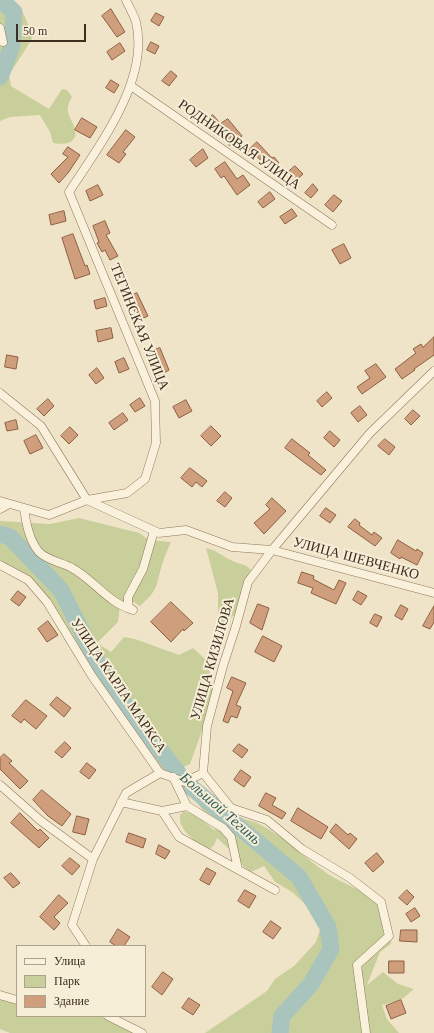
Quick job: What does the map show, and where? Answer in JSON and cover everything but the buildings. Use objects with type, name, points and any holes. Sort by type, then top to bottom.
[{"type":"street","name":"ТЕГИНСКАЯ УЛИЦА","points":[[87,500],[127,493],[146,479],[156,443],[156,401],[69,192],[105,136],[131,86],[139,50],[136,22],[126,0]]},
{"type":"street","points":[[0,28],[4,42]]},
{"type":"street","name":"РОДНИКОВАЯ УЛИЦА","points":[[131,86],[332,225]]},
{"type":"street","name":"УЛИЦА КИЗИЛОВА","points":[[203,774],[207,726],[248,582],[272,550],[370,433],[434,372]]},
{"type":"street","points":[[0,393],[41,426],[87,500],[159,533],[186,530],[232,547],[272,550]]},
{"type":"street","points":[[0,501],[49,515],[87,500]]},
{"type":"street","points":[[0,509],[9,504]]},
{"type":"street","points":[[24,508],[29,533],[39,552],[51,560],[71,567],[89,580],[108,597],[125,608],[133,610],[128,606],[128,597],[143,569],[154,531]]},
{"type":"street","name":"УЛИЦА ШЕВЧЕНКО","points":[[272,550],[434,593]]},
{"type":"street","name":"УЛИЦА КАРЛА МАРКСА","points":[[0,565],[28,580],[47,602],[92,676],[160,773],[126,793],[93,859],[72,925],[85,945]]},
{"type":"street","points":[[160,773],[185,782],[203,774],[230,808],[266,820],[302,850],[350,878],[381,902],[390,936],[357,965],[366,1033]]},
{"type":"street","points":[[173,777],[187,806],[223,828],[231,837],[238,869]]},
{"type":"street","points":[[0,785],[41,821],[93,859]]},
{"type":"street","points":[[121,802],[162,811],[187,806]]},
{"type":"street","points":[[162,811],[178,837],[276,890]]},
{"type":"street","points":[[0,995],[16,1000]]},
{"type":"street","points":[[110,1017],[142,1033]]},
{"type":"green space","points":[[0,0],[8,1],[19,8],[26,19],[32,39],[9,75],[11,86],[49,109],[62,89],[67,90],[72,97],[68,104],[68,110],[74,127],[75,135],[72,141],[61,144],[53,143],[50,132],[40,115],[10,117],[0,121]]},
{"type":"green space","points":[[79,518],[139,533],[149,540],[171,542],[164,559],[156,588],[140,606],[132,601],[120,605],[118,622],[97,643],[111,652],[124,637],[135,639],[179,655],[193,648],[206,660],[210,673],[209,682],[213,693],[204,725],[190,764],[180,769],[185,782],[160,773],[47,602],[0,561],[0,521],[50,524]]},
{"type":"green space","points":[[206,548],[246,566],[252,571],[245,582],[236,613],[218,630],[218,593]]},
{"type":"green space","points":[[202,791],[214,796],[230,813],[237,817],[257,823],[270,830],[328,874],[371,897],[381,906],[390,920],[392,931],[391,944],[380,952],[367,985],[383,972],[398,984],[414,989],[401,1000],[382,1005],[387,1019],[399,1033],[205,1033],[267,991],[275,979],[294,966],[316,942],[321,926],[307,906],[292,892],[275,882],[264,866],[251,872],[243,866],[239,858],[217,838],[214,845],[209,850],[189,836],[180,821],[180,815],[184,811],[197,816],[214,830],[226,824],[207,816],[198,804]]},
{"type":"green space","points":[[0,995],[16,1000],[16,1017],[110,1017],[142,1033],[10,1033],[0,1029]]},
{"type":"waterway","name":"Большой Тегинь","points":[[0,77],[12,46],[14,12],[1,0]]},
{"type":"waterway","name":"Большой Тегинь","points":[[0,534],[10,537],[61,590],[107,682],[185,782],[299,877],[328,927],[331,949],[311,984],[282,1016],[280,1033]]}]
